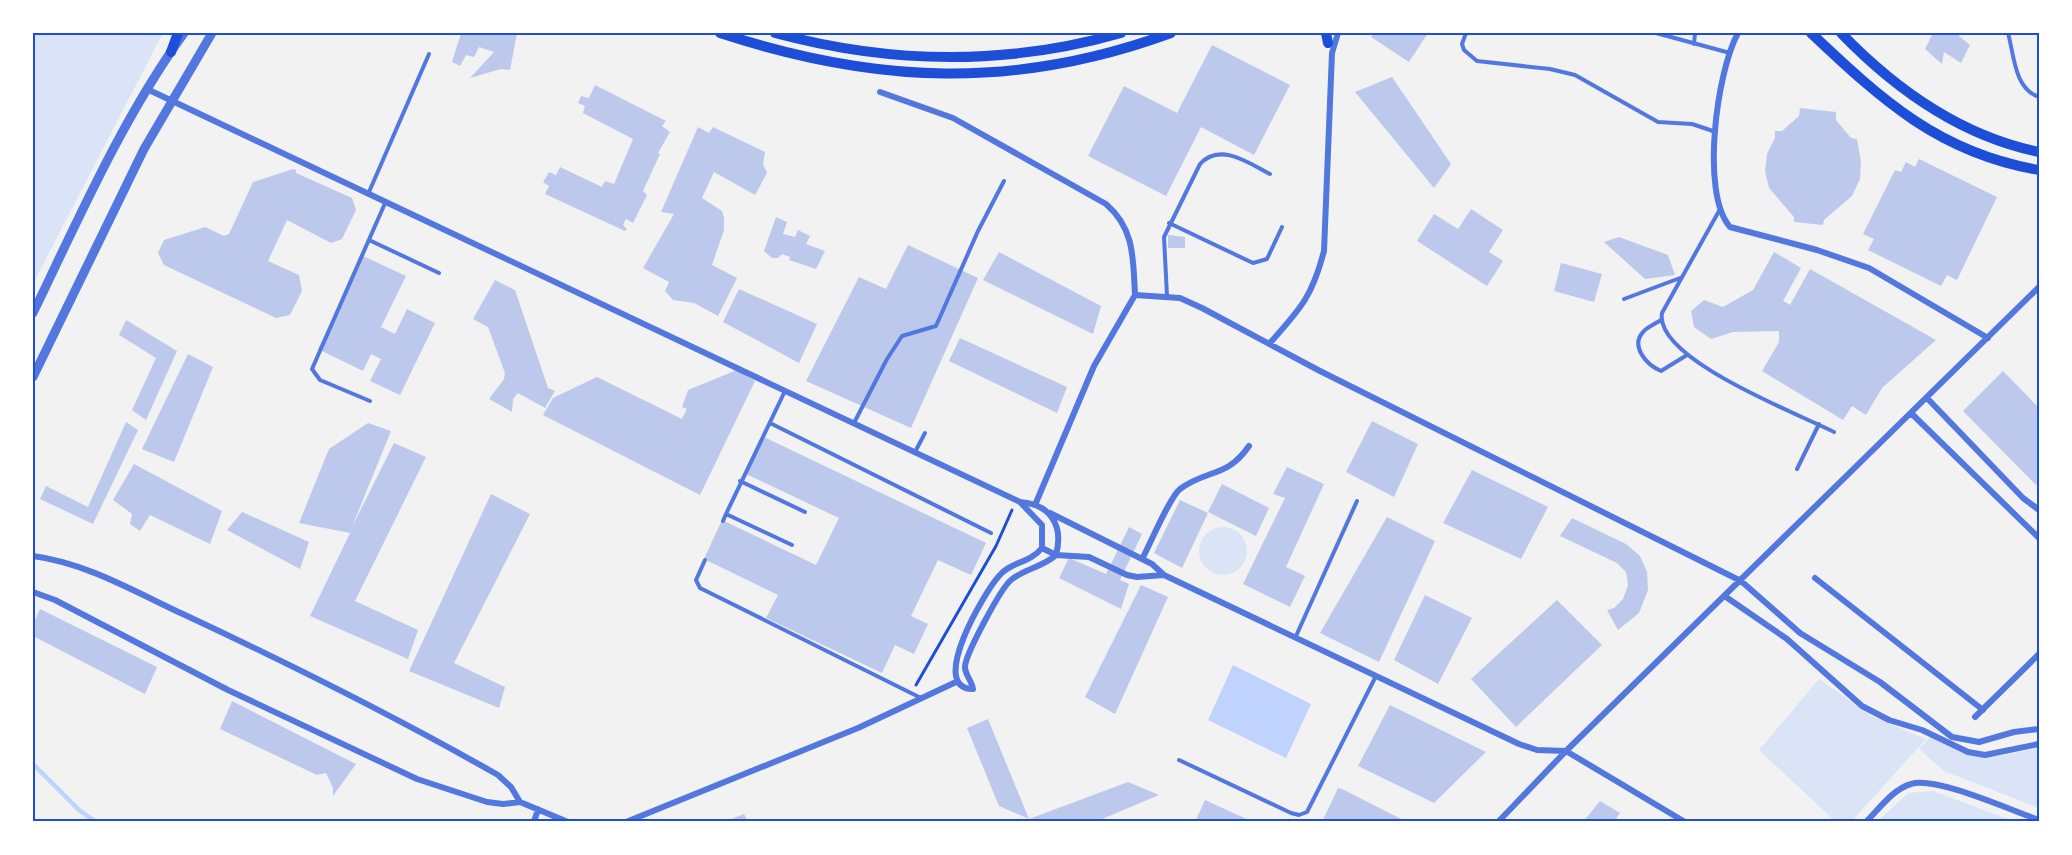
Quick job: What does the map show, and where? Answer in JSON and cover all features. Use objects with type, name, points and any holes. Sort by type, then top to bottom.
[{"type":"main road","points":[[171,51],[178,33]]},
{"type":"main road","points":[[720,33],[818,62],[895,72],[965,74],[1067,63],[1171,33]]},
{"type":"main road","points":[[775,33],[871,54],[962,59],[1067,46],[1121,33]]},
{"type":"main road","points":[[1811,33],[1877,95],[1932,133],[1995,159],[2039,170]]},
{"type":"main road","points":[[1841,33],[1891,80],[1918,100],[1981,133],[2039,152]]},
{"type":"street","points":[[33,313],[109,157],[147,89],[184,33]]},
{"type":"street","points":[[33,377],[171,99],[212,33]]},
{"type":"street","points":[[1270,343],[1307,301],[1317,279],[1324,251],[1328,40],[1338,33]]},
{"type":"street","points":[[1738,33],[1719,94],[1714,173],[1719,211],[1730,227],[1817,250],[1869,268],[1988,338]]},
{"type":"street","points":[[147,89],[387,200],[1017,501],[1032,512],[1042,525],[1042,548],[1033,557],[1007,569],[992,585],[966,633],[953,664],[956,682],[966,689],[973,689],[965,669],[968,656],[1008,582],[1044,565],[1056,555],[1058,537],[1050,513]]},
{"type":"street","points":[[880,92],[953,118],[1106,204],[1118,214],[1132,241],[1135,295],[1094,366],[1032,512]]},
{"type":"street","points":[[1498,822],[1566,751],[1726,597],[2039,287]]},
{"type":"street","points":[[1135,295],[1167,296],[1195,305],[1741,581],[1800,633],[1880,682],[1952,737],[1979,742],[2014,732],[2039,729]]},
{"type":"street","points":[[1927,398],[2023,498],[2039,510]]},
{"type":"street","points":[[1912,414],[2039,538]]},
{"type":"street","points":[[1142,559],[1177,491],[1202,477],[1233,465],[1249,446]]},
{"type":"street","points":[[1017,501],[1036,503],[1050,513],[1142,559],[1164,575],[1519,744],[1537,750],[1566,751],[1685,822]]},
{"type":"street","points":[[1042,548],[1056,555],[1089,557],[1137,577],[1164,575]]},
{"type":"street","points":[[33,556],[57,560],[93,572],[287,663],[498,775],[511,787],[520,802]]},
{"type":"street","points":[[1815,578],[1983,710]]},
{"type":"street","points":[[33,592],[55,600],[228,690],[417,779],[487,802],[503,804],[520,802],[568,822]]},
{"type":"street","points":[[1726,597],[1786,639],[1862,706],[1882,717],[1922,730],[1968,752],[2003,753],[2039,744]]},
{"type":"street","points":[[1975,717],[2039,654]]},
{"type":"street","points":[[626,822],[858,728],[956,682]]},
{"type":"street","points":[[1866,822],[1899,790],[1912,783],[1938,784],[2039,820]]},
{"type":"street","points":[[534,822],[538,809]]},
{"type":"lane","points":[[1466,33],[1462,44],[1464,50],[1478,62],[1550,69],[1575,75],[1658,122],[1692,124],[1716,132]]},
{"type":"lane","points":[[1656,33],[1730,53]]},
{"type":"lane","points":[[1694,44],[1695,33]]},
{"type":"lane","points":[[2008,33],[2018,79],[2039,97]]},
{"type":"lane","points":[[369,192],[429,54]]},
{"type":"lane","points":[[1167,296],[1164,237],[1200,164],[1208,157],[1224,154],[1270,174]]},
{"type":"lane","points":[[854,423],[887,359],[902,336],[936,326],[978,231],[1004,181]]},
{"type":"lane","points":[[370,401],[321,380],[312,369],[387,200]]},
{"type":"lane","points":[[1687,356],[1661,371],[1646,362],[1639,348],[1640,337],[1643,332],[1660,320],[1680,278],[1719,211]]},
{"type":"lane","points":[[1169,223],[1253,263],[1267,259],[1282,226]]},
{"type":"lane","points":[[369,240],[440,273]]},
{"type":"lane","points":[[1624,298],[1680,278]]},
{"type":"lane","points":[[1660,320],[1672,342],[1702,368],[1834,432]]},
{"type":"lane","points":[[723,520],[785,391]]},
{"type":"lane","points":[[770,423],[991,532]]},
{"type":"lane","points":[[1797,469],[1819,424]]},
{"type":"lane","points":[[915,452],[925,433]]},
{"type":"lane","points":[[740,481],[805,512]]},
{"type":"lane","points":[[1296,636],[1357,501]]},
{"type":"lane","points":[[726,514],[792,545]]},
{"type":"lane","points":[[705,560],[696,580],[700,588],[921,698]]},
{"type":"lane","points":[[1179,760],[1291,813],[1299,815],[1307,812],[1376,676]]},
{"type":"path","points":[[911,693],[996,546],[1017,501]]},
{"type":"shaded area","points":[[33,33],[163,33],[33,284]]},
{"type":"shaded area","points":[[1223,527],[1240,534],[1247,551],[1240,568],[1223,575],[1206,568],[1199,551],[1206,534]]},
{"type":"shaded area","points":[[1819,679],[1872,716],[1926,739],[1851,822],[1836,822],[1759,750]]},
{"type":"shaded area","points":[[1930,737],[1972,755],[2006,755],[2039,748],[2039,808],[1944,771],[1919,749]]},
{"type":"shaded area","points":[[1933,791],[2016,822],[1877,822],[1908,793]]},
{"type":"water","points":[[1233,665],[1311,704],[1286,758],[1208,720]]},
{"type":"building","points":[[461,33],[517,33],[510,70],[501,69],[470,78],[494,52],[479,47],[474,57],[466,55],[460,66],[452,62]]},
{"type":"building","points":[[1374,33],[1428,33],[1409,62],[1371,37]]},
{"type":"building","points":[[1933,33],[1960,33],[1959,36],[1970,45],[1961,63],[1944,52],[1942,64],[1925,49]]},
{"type":"building","points":[[1212,45],[1290,85],[1254,155],[1201,127],[1166,196],[1088,156],[1124,86],[1177,113]]},
{"type":"building","points":[[1392,77],[1451,164],[1434,188],[1355,92]]},
{"type":"building","points":[[595,85],[666,121],[662,126],[670,132],[658,153],[660,154],[643,191],[647,195],[633,223],[626,219],[623,225],[627,229],[625,231],[545,194],[549,186],[543,182],[549,172],[556,175],[560,167],[602,187],[605,181],[614,184],[633,139],[583,113],[585,106],[578,103],[581,96],[589,98]]},
{"type":"building","points":[[1800,108],[1836,112],[1836,120],[1851,138],[1857,139],[1861,162],[1860,179],[1852,196],[1824,220],[1823,225],[1794,222],[1794,217],[1769,188],[1765,171],[1767,154],[1775,138],[1775,131],[1782,131],[1799,116]]},
{"type":"building","points":[[698,127],[709,133],[713,127],[765,152],[763,164],[767,173],[755,195],[714,172],[702,198],[722,211],[724,218],[724,230],[712,265],[737,278],[718,316],[694,303],[673,300],[665,291],[669,282],[643,268],[674,214],[661,212]]},
{"type":"building","points":[[1919,159],[1997,197],[1957,280],[1947,275],[1941,286],[1868,250],[1874,239],[1863,234],[1895,170],[1901,172],[1906,162],[1915,167]]},
{"type":"building","points":[[293,169],[296,173],[352,198],[356,210],[342,239],[331,243],[287,220],[268,261],[299,275],[302,291],[290,315],[276,318],[164,265],[158,253],[164,240],[205,227],[224,236],[229,234],[253,182]]},
{"type":"building","points":[[1471,209],[1503,230],[1489,252],[1503,261],[1487,286],[1417,241],[1434,214],[1458,229]]},
{"type":"building","points":[[776,217],[787,222],[783,234],[795,237],[798,230],[810,236],[806,244],[825,251],[816,269],[789,260],[790,257],[782,254],[778,258],[772,258],[764,251]]},
{"type":"building","points":[[1168,235],[1185,237],[1185,248],[1168,248]]},
{"type":"building","points":[[1619,237],[1668,255],[1675,275],[1645,279],[1604,242]]},
{"type":"building","points":[[908,245],[978,278],[911,428],[806,381],[859,277],[886,289]]},
{"type":"building","points":[[999,252],[1101,306],[1093,334],[983,280]]},
{"type":"building","points":[[1774,252],[1801,268],[1783,301],[1790,305],[1810,269],[1936,340],[1882,388],[1866,415],[1852,406],[1843,420],[1762,371],[1779,342],[1779,331],[1733,332],[1711,339],[1694,327],[1691,311],[1704,300],[1723,307],[1753,290]]},
{"type":"building","points":[[363,256],[406,276],[381,327],[395,334],[407,309],[435,323],[400,395],[370,381],[381,359],[371,354],[363,371],[318,349]]},
{"type":"building","points":[[1561,263],[1602,274],[1594,302],[1554,291]]},
{"type":"building","points":[[495,280],[515,290],[548,388],[555,391],[545,408],[518,393],[513,399],[512,412],[489,399],[504,379],[505,373],[488,327],[473,319]]},
{"type":"building","points":[[739,289],[817,324],[799,363],[723,322]]},
{"type":"building","points":[[126,320],[177,351],[146,420],[132,410],[156,358],[119,335]]},
{"type":"building","points":[[960,338],[1067,387],[1057,413],[949,361]]},
{"type":"building","points":[[188,354],[213,367],[174,462],[142,449]]},
{"type":"building","points":[[737,370],[755,381],[700,495],[543,415],[553,398],[597,377],[682,419],[687,409],[682,407],[688,390]]},
{"type":"building","points":[[2003,371],[2039,408],[2039,482],[2036,485],[1963,411]]},
{"type":"building","points":[[1372,421],[1418,444],[1394,497],[1346,472]]},
{"type":"building","points":[[126,422],[138,430],[93,524],[40,499],[46,486],[88,507]]},
{"type":"building","points":[[368,423],[391,431],[352,527],[394,443],[426,457],[355,601],[418,630],[408,659],[310,616],[350,533],[299,523],[329,449]]},
{"type":"building","points":[[764,437],[986,543],[971,575],[938,560],[911,616],[928,624],[914,654],[895,645],[882,673],[766,618],[778,595],[704,559],[722,520],[816,565],[839,518],[746,474]]},
{"type":"building","points":[[134,464],[222,511],[210,544],[150,515],[140,531],[130,524],[132,514],[113,500]]},
{"type":"building","points":[[1287,467],[1324,484],[1286,567],[1305,576],[1290,607],[1243,584],[1285,498],[1273,494]]},
{"type":"building","points":[[1472,470],[1548,507],[1521,559],[1443,523]]},
{"type":"building","points":[[1222,484],[1269,508],[1256,536],[1208,512]]},
{"type":"building","points":[[491,494],[530,514],[454,663],[505,687],[499,708],[409,671]]},
{"type":"building","points":[[1180,500],[1208,513],[1182,568],[1154,553]]},
{"type":"building","points":[[242,512],[309,542],[300,569],[227,530]]},
{"type":"building","points":[[1387,517],[1435,541],[1379,662],[1320,633]]},
{"type":"building","points":[[1572,518],[1626,544],[1640,556],[1647,572],[1648,590],[1639,613],[1618,630],[1607,610],[1614,608],[1623,599],[1628,585],[1626,572],[1617,563],[1560,536]]},
{"type":"building","points":[[1129,527],[1142,534],[1120,580],[1129,584],[1121,609],[1059,578],[1069,558],[1106,574]]},
{"type":"building","points":[[1141,585],[1168,597],[1115,714],[1085,697]]},
{"type":"building","points":[[1425,595],[1472,618],[1438,684],[1394,660]]},
{"type":"building","points":[[1557,600],[1602,645],[1516,727],[1471,679]]},
{"type":"building","points":[[40,609],[157,667],[145,694],[33,636],[33,625]]},
{"type":"building","points":[[232,701],[356,764],[333,796],[333,788],[326,773],[317,775],[220,729]]},
{"type":"building","points":[[1390,705],[1486,752],[1434,803],[1358,766]]},
{"type":"building","points":[[988,719],[1029,819],[999,806],[967,728]]},
{"type":"building","points":[[1128,782],[1159,795],[1095,822],[1036,822],[1029,819]]},
{"type":"building","points":[[1338,788],[1344,790],[1407,822],[1322,822]]},
{"type":"building","points":[[1205,800],[1253,822],[1195,822]]},
{"type":"building","points":[[1600,801],[1620,813],[1614,822],[1583,822]]},
{"type":"building","points":[[744,814],[748,822],[723,822]]},
{"type":"waterway","points":[[33,764],[79,810],[96,822]]}]
